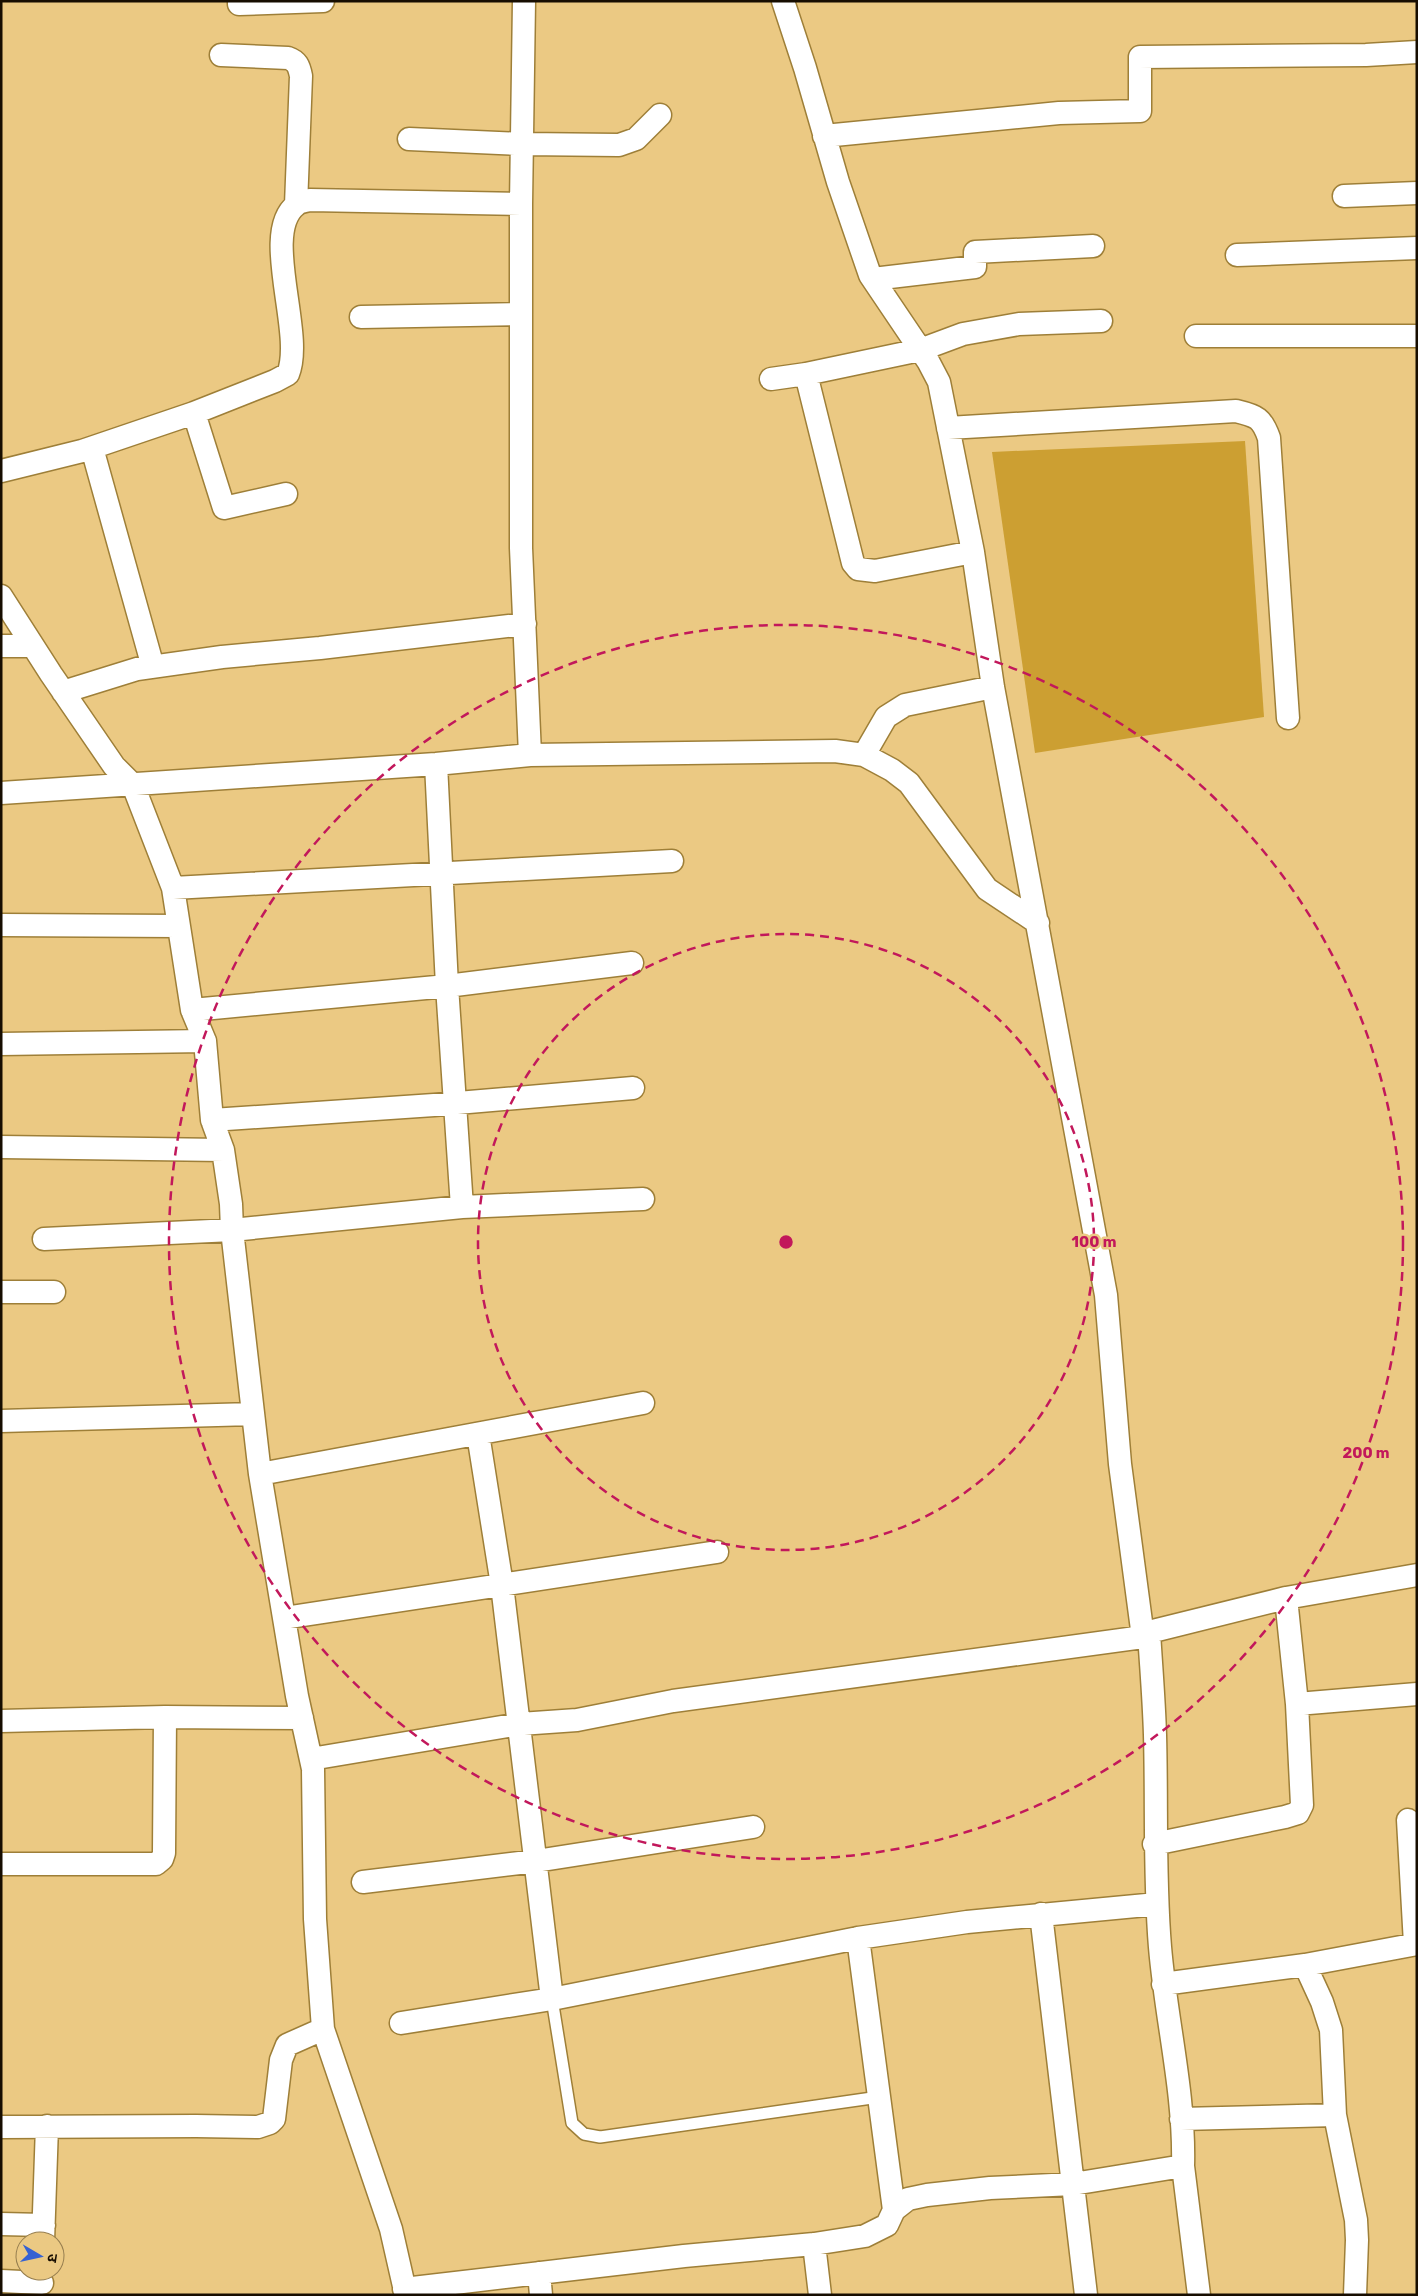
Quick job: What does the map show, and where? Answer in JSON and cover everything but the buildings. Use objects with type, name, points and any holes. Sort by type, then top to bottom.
[{"type":"street","points":[[239,1],[239,4],[323,1]]},
{"type":"street","points":[[524,1],[521,204],[521,548],[530,754]]},
{"type":"street","points":[[783,1],[806,68],[824,136],[857,240],[873,279],[939,382],[973,552],[993,687],[1106,1295],[1120,1464],[1146,1634],[1155,1735],[1154,1844],[1156,1904],[1163,1984],[1173,2040],[1181,2119],[1183,2166],[1199,2295]]},
{"type":"street","points":[[824,136],[1059,113],[1140,111],[1140,56],[1366,55],[1417,52]]},
{"type":"street","points":[[1,471],[92,448],[194,413],[288,374],[293,354],[281,246],[286,219],[296,205],[301,76],[299,66],[294,60],[288,58],[221,55]]},
{"type":"street","points":[[409,139],[522,144],[619,145],[636,139],[660,115]]},
{"type":"street","points":[[1344,196],[1417,193]]},
{"type":"street","points":[[296,205],[310,200],[521,204]]},
{"type":"street","points":[[873,279],[974,267],[975,252],[1093,246]]},
{"type":"street","points":[[1237,255],[1417,248]]},
{"type":"street","points":[[361,318],[521,314]]},
{"type":"street","points":[[771,379],[806,374],[920,350],[962,334],[1018,324],[1101,321]]},
{"type":"street","points":[[1196,336],[1417,336]]},
{"type":"street","points":[[806,374],[853,563],[858,569],[875,571],[973,552]]},
{"type":"street","points":[[948,428],[1236,411],[1254,415],[1264,424],[1269,438],[1288,718]]},
{"type":"street","points":[[194,413],[224,508],[286,494]]},
{"type":"street","points":[[92,448],[153,667]]},
{"type":"street","points":[[1,596],[63,692],[114,766],[133,785],[173,888],[192,1010],[204,1041],[212,1120],[223,1150],[231,1204],[232,1230],[260,1474],[284,1618],[313,1769],[315,1919],[323,2029],[391,2229],[405,2292],[540,2284],[684,2256],[814,2244],[864,2236],[887,2225],[894,2210],[908,2199],[928,2194],[990,2188],[1073,2184],[1183,2166]]},
{"type":"street","points":[[63,692],[138,669],[222,657],[320,648],[525,624]]},
{"type":"street","points":[[1,646],[33,646]]},
{"type":"street","points":[[864,754],[886,717],[904,705],[993,687]]},
{"type":"street","points":[[1,793],[436,764],[530,754],[835,751],[864,754],[892,770],[909,783],[987,889],[1038,923]]},
{"type":"street","points":[[436,764],[440,873],[462,1207]]},
{"type":"street","points":[[173,888],[672,861]]},
{"type":"street","points":[[1,925],[178,926]]},
{"type":"street","points":[[192,1010],[447,986],[632,963]]},
{"type":"street","points":[[1,1044],[204,1041]]},
{"type":"street","points":[[212,1120],[633,1088]]},
{"type":"street","points":[[1,1147],[223,1150]]},
{"type":"street","points":[[44,1239],[232,1230],[462,1207],[643,1199]]},
{"type":"street","points":[[1,1292],[54,1292]]},
{"type":"street","points":[[260,1474],[643,1403]]},
{"type":"street","points":[[1,1420],[253,1414]]},
{"type":"street","points":[[478,1434],[502,1585],[552,1999]]},
{"type":"street","points":[[284,1618],[717,1552]]},
{"type":"street","points":[[311,1759],[520,1724],[577,1720],[673,1701],[1146,1634],[1286,1598],[1417,1575]]},
{"type":"street","points":[[1154,1844],[1298,1813],[1302,1805],[1303,1791],[1297,1704],[1286,1598]]},
{"type":"street","points":[[1297,1704],[1417,1694]]},
{"type":"street","points":[[1,1721],[165,1717],[302,1718]]},
{"type":"street","points":[[1,1864],[156,1864],[162,1859],[164,1853],[165,1717]]},
{"type":"street","points":[[1163,1984],[1305,1965],[1416,1944],[1408,1820]]},
{"type":"street","points":[[363,1882],[536,1861],[753,1826]]},
{"type":"street","points":[[401,2023],[552,1999],[858,1938],[967,1922],[1156,1904]]},
{"type":"street","points":[[1041,1914],[1086,2295]]},
{"type":"street","points":[[858,1938],[894,2210]]},
{"type":"street","points":[[1305,1965],[1322,2002],[1331,2030],[1335,2115],[1356,2220],[1358,2240],[1355,2295]]},
{"type":"street","points":[[1,2127],[258,2127],[270,2123],[274,2119],[280,2060],[284,2051],[293,2042],[323,2029]]},
{"type":"street","points":[[1181,2119],[1335,2115]]},
{"type":"street","points":[[43,2231],[47,2126]]},
{"type":"street","points":[[1,2224],[34,2231]]},
{"type":"street","points":[[814,2244],[820,2295]]},
{"type":"street","points":[[1,2282],[42,2283]]},
{"type":"lane","points":[[552,1999],[572,2123],[584,2134],[600,2137],[879,2096]]},
{"type":"shaded area","points":[[1245,441],[1264,717],[1035,753],[992,452]]}]
